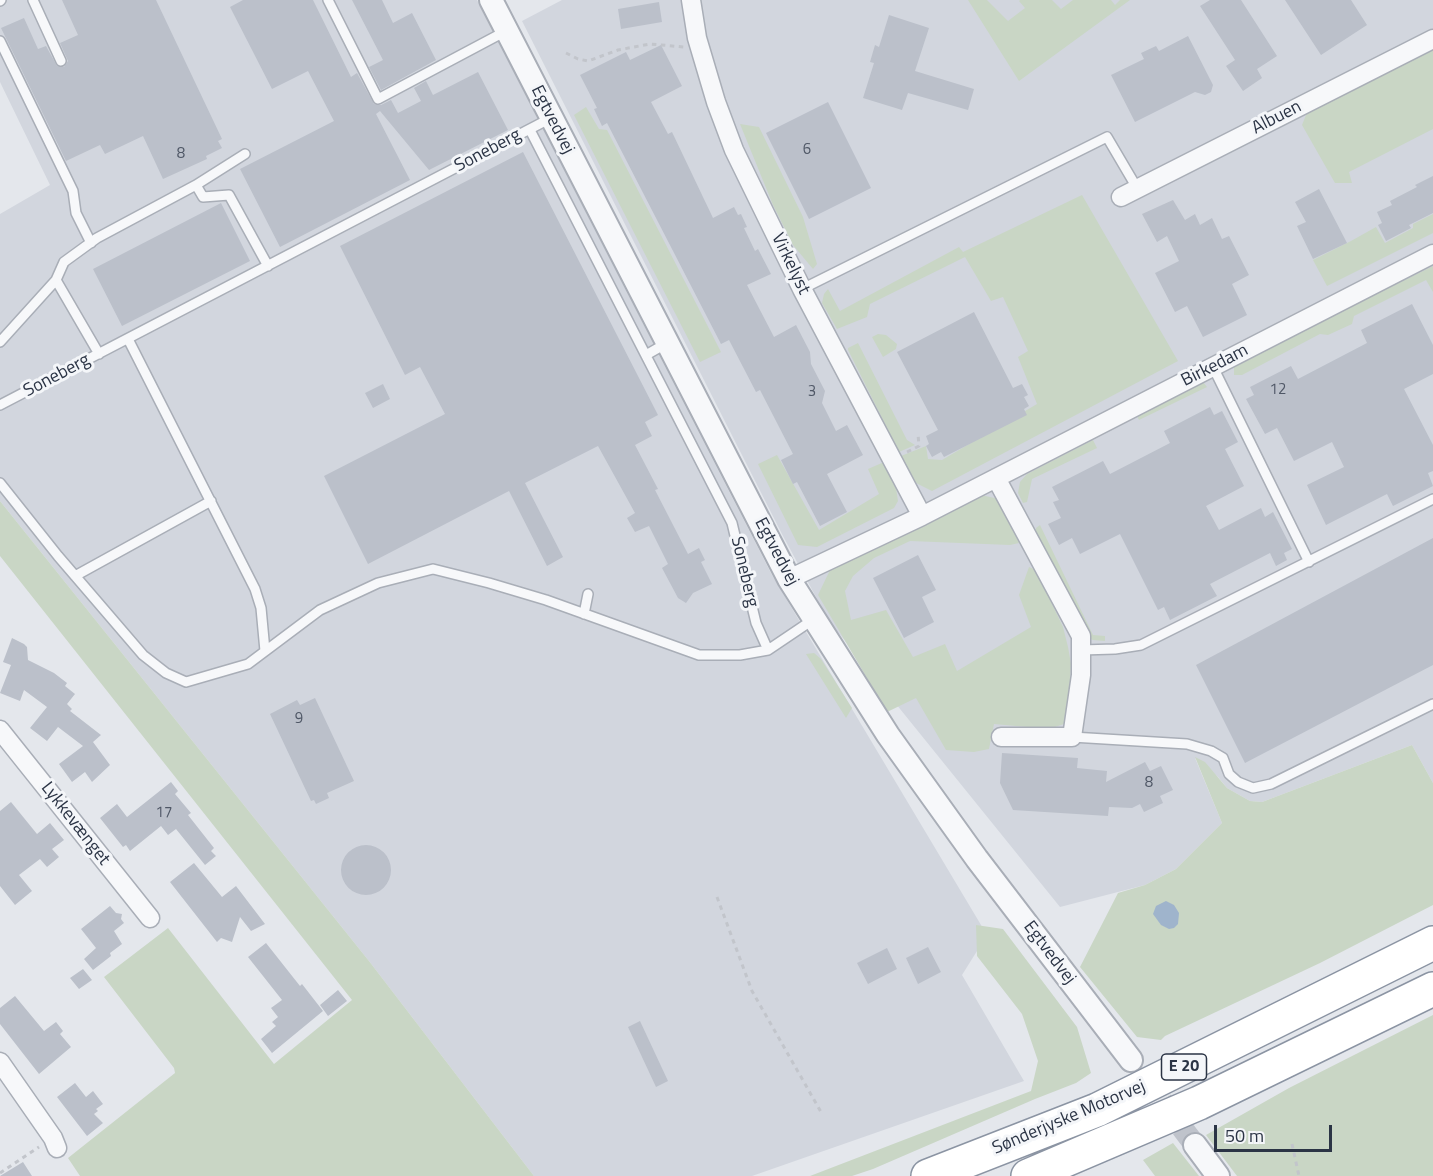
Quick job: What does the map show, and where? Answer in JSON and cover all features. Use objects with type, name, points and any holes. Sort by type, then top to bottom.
[{"type":"highway","name":"Sønderjyske Motorvej","points":[[928,1176],[1096,1110],[1433,943]]},
{"type":"highway","name":"Sønderjyske Motorvej","points":[[1028,1176],[1199,1103],[1433,989]]},
{"type":"street","name":"Egtvedvej","points":[[490,0],[789,579],[895,745],[977,859],[1131,1060]]},
{"type":"street","name":"Virkelyst","points":[[691,0],[700,50],[734,150],[802,289],[922,516]]},
{"type":"street","name":"Albuen","points":[[1121,197],[1433,39]]},
{"type":"street","name":"Birkedam","points":[[789,579],[922,516],[1433,254]]},
{"type":"street","points":[[996,478],[1081,636],[1081,675],[1072,737],[1001,737]]},
{"type":"street","name":"Lykkevænget","points":[[0,730],[150,918]]},
{"type":"street","points":[[0,1062],[55,1143]]},
{"type":"street","points":[[1195,1145],[1218,1176]]},
{"type":"lane","points":[[33,0],[61,60]]},
{"type":"lane","points":[[328,0],[378,99],[506,31]]},
{"type":"lane","points":[[0,41],[73,191],[76,213],[91,243]]},
{"type":"lane","points":[[530,130],[551,118]]},
{"type":"lane","name":"Soneberg","points":[[0,405],[530,130],[732,523],[756,623],[768,650]]},
{"type":"lane","points":[[802,289],[1107,137],[1137,188]]},
{"type":"lane","points":[[0,342],[56,280],[64,262],[91,243],[196,185],[245,154]]},
{"type":"lane","points":[[196,185],[203,197],[229,195],[268,266]]},
{"type":"lane","points":[[56,280],[99,354]]},
{"type":"lane","points":[[128,339],[255,588],[261,608],[265,651]]},
{"type":"lane","points":[[646,355],[667,343]]},
{"type":"lane","points":[[1213,367],[1309,562]]},
{"type":"lane","points":[[0,483],[143,655],[166,673],[186,682],[248,663],[320,610],[378,583],[433,569],[489,583],[699,655],[740,655],[768,650],[814,619]]},
{"type":"lane","points":[[1081,650],[1115,649],[1141,645],[1433,499]]},
{"type":"lane","points":[[75,576],[211,501]]},
{"type":"lane","points":[[584,614],[588,594]]},
{"type":"lane","points":[[1072,737],[1187,744],[1203,748],[1223,758],[1229,774],[1238,782],[1253,788],[1271,784],[1433,704]]},
{"type":"path","points":[[566,53],[588,62],[618,50],[650,44],[675,45],[700,50]]},
{"type":"path","points":[[891,459],[920,446],[918,434]]},
{"type":"path","points":[[717,897],[752,991],[820,1112]]},
{"type":"path","points":[[0,1173],[55,1143]]},
{"type":"path","points":[[1292,1144],[1299,1176]]},
{"type":"shaded area","points":[[0,0],[477,0],[772,575],[987,935],[962,975],[1024,1081],[752,1176],[534,1176],[369,961],[0,501],[0,214],[50,185],[0,82]]},
{"type":"shaded area","points":[[562,0],[1433,0],[1433,783],[1412,745],[1262,802],[1250,801],[1227,788],[1218,777],[1195,758],[1222,823],[1176,869],[1145,885],[1060,907],[829,621],[783,536],[522,21]]},
{"type":"green space","points":[[968,0],[987,0],[1008,21],[1025,8],[1020,0],[1052,0],[1061,9],[1073,0],[1111,0],[1115,5],[1120,0],[1130,0],[1019,81]]},
{"type":"green space","points":[[1431,48],[1433,50],[1433,129],[1349,172],[1352,183],[1335,183],[1302,125],[1308,110]]},
{"type":"green space","points":[[586,107],[599,129],[607,130],[721,352],[700,362],[574,115]]},
{"type":"green space","points":[[740,124],[759,127],[803,217],[817,264],[813,269],[793,245],[773,205]]},
{"type":"green space","points":[[1082,195],[1178,361],[932,491],[916,483],[901,456],[926,446],[928,459],[942,460],[1037,404],[1018,357],[1028,351],[1003,297],[991,301],[965,257],[870,304],[867,317],[837,329],[822,303],[824,294],[828,289],[840,311],[959,247],[963,252]]},
{"type":"green space","points":[[1433,214],[1433,233],[1327,286],[1313,260],[1376,227],[1385,243]]},
{"type":"green space","points":[[1433,266],[1433,292],[1426,280],[1354,316],[1352,324],[1328,335],[1320,334],[1242,375],[1234,375],[1234,365]]},
{"type":"green space","points":[[878,334],[886,335],[897,344],[896,349],[883,357],[872,337]]},
{"type":"green space","points":[[858,343],[907,440],[915,445],[899,452],[848,350]]},
{"type":"green space","points":[[1203,382],[1207,387],[1139,420],[1136,414]]},
{"type":"green space","points":[[1093,440],[1097,448],[1032,479],[1027,502],[1023,503],[1018,493],[1020,482],[1027,474]]},
{"type":"green space","points":[[777,455],[819,530],[879,494],[868,469],[884,462],[896,488],[898,501],[894,508],[817,547],[798,545],[758,464]]},
{"type":"green space","points":[[981,495],[999,499],[1019,543],[1010,545],[910,541],[874,558],[853,576],[845,591],[851,620],[886,610],[913,657],[945,644],[957,671],[1031,627],[1019,595],[1029,567],[1036,570],[1063,627],[1068,647],[1071,664],[1069,699],[1064,724],[1049,729],[994,724],[989,749],[974,752],[946,750],[916,698],[887,712],[818,595],[830,570]]},
{"type":"green space","points":[[0,501],[369,961],[534,1176],[80,1176],[68,1158],[175,1073],[174,1068],[104,977],[168,928],[274,1064],[352,1000],[0,556]]},
{"type":"green space","points":[[1040,525],[1093,635],[1105,636],[1105,641],[1086,637],[1036,533],[1036,528]]},
{"type":"green space","points":[[814,653],[821,659],[852,708],[846,718],[806,654]]},
{"type":"green space","points":[[1412,745],[1433,783],[1433,905],[1320,963],[1165,1036],[1161,1040],[1137,1037],[1080,967],[1118,893],[1145,885],[1176,869],[1222,823],[1195,757],[1205,762],[1227,788],[1250,801],[1262,802]]},
{"type":"green space","points":[[976,925],[1003,929],[1077,1027],[1091,1073],[1076,1083],[873,1169],[852,1176],[810,1176],[1031,1091],[1038,1061],[1022,1014],[977,956]]},
{"type":"green space","points":[[1433,1015],[1433,1176],[1237,1176],[1206,1135],[1289,1088]]},
{"type":"green space","points":[[1173,1143],[1199,1176],[1155,1176],[1143,1160]]},
{"type":"water","points":[[1166,901],[1174,905],[1179,913],[1178,924],[1169,929],[1161,925],[1153,914],[1156,906]]},
{"type":"building","points":[[62,0],[156,0],[222,139],[218,141],[222,148],[206,156],[207,159],[163,179],[143,136],[105,154],[100,145],[66,161],[1,28],[24,18],[38,49],[46,46],[57,66],[64,67],[68,61],[60,43],[78,35]]},
{"type":"building","points":[[243,0],[313,0],[351,77],[357,73],[374,104],[381,105],[391,100],[398,113],[421,101],[414,88],[426,81],[433,95],[478,72],[508,130],[429,170],[380,111],[376,114],[410,180],[280,247],[240,169],[334,121],[308,71],[272,89],[230,7]]},
{"type":"building","points":[[352,0],[382,0],[393,23],[412,13],[436,60],[381,90],[369,67],[383,60]]},
{"type":"building","points":[[1210,0],[1241,0],[1277,56],[1257,69],[1262,78],[1243,91],[1226,66],[1235,60],[1200,6]]},
{"type":"building","points":[[1285,0],[1351,0],[1367,25],[1321,55]]},
{"type":"building","points":[[659,2],[662,22],[621,29],[618,9]]},
{"type":"building","points":[[889,15],[929,28],[915,71],[974,89],[968,110],[908,93],[902,110],[863,98],[874,63],[870,62],[875,45],[879,47]]},
{"type":"building","points":[[1188,36],[1213,85],[1211,92],[1205,95],[1195,92],[1135,122],[1111,75],[1144,59],[1141,53],[1156,46],[1159,51]]},
{"type":"building","points":[[661,45],[682,86],[651,102],[668,134],[672,132],[713,218],[734,207],[738,215],[741,214],[747,227],[744,228],[755,251],[758,249],[771,274],[747,285],[774,337],[796,325],[810,352],[811,364],[825,391],[822,403],[836,431],[847,425],[863,455],[827,474],[847,512],[820,526],[797,482],[793,484],[781,460],[793,454],[760,390],[756,392],[729,340],[721,344],[607,123],[602,126],[594,109],[597,108],[580,75],[626,52],[630,60]]},
{"type":"building","points":[[828,102],[871,188],[809,219],[766,133]]},
{"type":"building","points":[[523,152],[658,415],[645,422],[652,436],[635,445],[688,554],[699,548],[705,560],[701,562],[712,584],[693,593],[686,603],[678,598],[662,568],[668,564],[649,526],[635,532],[627,518],[635,513],[598,446],[525,483],[563,557],[547,566],[509,491],[368,564],[324,476],[445,414],[420,367],[405,375],[340,246]]},
{"type":"building","points":[[1433,176],[1433,213],[1409,225],[1411,228],[1386,241],[1378,225],[1382,223],[1377,212],[1392,205],[1390,201]]},
{"type":"building","points":[[1319,189],[1347,243],[1313,259],[1297,226],[1306,222],[1295,202]]},
{"type":"building","points":[[1173,200],[1185,220],[1195,214],[1200,225],[1212,218],[1222,239],[1229,236],[1249,275],[1232,284],[1247,315],[1203,337],[1187,306],[1175,312],[1155,273],[1179,261],[1167,236],[1157,242],[1142,214]]},
{"type":"building","points":[[221,203],[250,261],[122,326],[93,269]]},
{"type":"building","points":[[1412,304],[1433,345],[1433,374],[1404,389],[1433,445],[1433,471],[1428,473],[1433,486],[1393,506],[1387,494],[1326,525],[1307,485],[1344,467],[1332,442],[1294,461],[1277,428],[1265,434],[1246,399],[1254,395],[1250,387],[1291,366],[1298,379],[1367,343],[1361,330]]},
{"type":"building","points":[[974,312],[1013,388],[1022,384],[1028,395],[1024,397],[1029,406],[1024,409],[1027,415],[944,457],[941,452],[932,457],[926,446],[929,444],[926,436],[938,430],[897,352]]},
{"type":"building","points":[[383,384],[390,399],[373,408],[365,393]]},
{"type":"building","points":[[1210,407],[1214,415],[1222,411],[1238,442],[1225,449],[1244,486],[1206,506],[1219,530],[1261,508],[1265,517],[1273,512],[1292,549],[1284,553],[1287,560],[1276,566],[1270,553],[1210,584],[1217,596],[1170,620],[1164,607],[1158,610],[1120,534],[1080,554],[1072,538],[1059,545],[1048,524],[1061,518],[1053,502],[1059,500],[1052,487],[1103,461],[1110,474],[1170,443],[1164,431]]},
{"type":"building","points":[[1433,538],[1433,665],[1245,763],[1196,665]]},
{"type":"building","points":[[918,555],[936,590],[922,597],[934,622],[904,638],[873,578]]},
{"type":"building","points":[[12,638],[27,647],[28,660],[54,673],[67,683],[65,686],[75,694],[67,704],[72,709],[70,711],[101,735],[93,742],[110,765],[92,782],[85,772],[72,782],[59,764],[83,746],[58,727],[47,741],[30,728],[47,707],[24,690],[20,701],[0,693],[11,665],[3,662]]},
{"type":"building","points":[[315,698],[354,781],[327,793],[329,798],[316,804],[314,800],[311,801],[270,714],[297,700],[300,705]]},
{"type":"building","points":[[1002,753],[1078,758],[1077,768],[1107,771],[1106,782],[1145,762],[1150,771],[1161,766],[1173,790],[1160,796],[1163,803],[1144,812],[1140,804],[1132,808],[1109,807],[1108,816],[1013,810],[1000,783]]},
{"type":"building","points":[[171,782],[178,791],[175,794],[191,813],[188,815],[214,848],[211,851],[216,856],[205,865],[176,829],[168,835],[161,826],[130,851],[126,845],[123,847],[100,818],[117,804],[127,817]]},
{"type":"building","points":[[11,802],[37,834],[50,823],[64,840],[52,849],[59,857],[47,867],[40,859],[19,875],[32,891],[15,905],[0,886],[0,811]]},
{"type":"building","points":[[361,845],[371,845],[384,852],[391,865],[391,875],[384,888],[371,895],[361,895],[352,891],[345,884],[341,875],[341,865],[345,856],[352,849]]},
{"type":"building","points":[[194,863],[222,897],[236,886],[265,924],[251,931],[240,917],[232,942],[221,938],[217,942],[170,882]]},
{"type":"building","points":[[110,906],[116,913],[122,914],[121,919],[124,923],[114,931],[122,944],[93,970],[84,959],[96,948],[81,929]]},
{"type":"building","points":[[266,943],[323,1011],[272,1053],[261,1039],[276,1026],[272,1022],[278,1017],[271,1008],[282,1000],[248,957]]},
{"type":"building","points":[[928,947],[941,972],[918,984],[906,958]]},
{"type":"building","points":[[887,948],[897,969],[868,984],[857,963]]},
{"type":"building","points":[[83,969],[92,980],[79,989],[70,978]]},
{"type":"building","points":[[338,990],[347,1001],[328,1016],[320,1005]]},
{"type":"building","points":[[15,996],[44,1031],[56,1022],[63,1031],[60,1034],[71,1047],[39,1074],[0,1024],[0,1008]]},
{"type":"building","points":[[640,1021],[668,1081],[656,1087],[628,1027]]},
{"type":"building","points":[[75,1083],[86,1097],[93,1091],[103,1104],[96,1109],[98,1111],[94,1114],[103,1123],[87,1136],[57,1097]]},
{"type":"building","points":[[23,1162],[32,1176],[0,1176]]},
{"type":"tunnel","points":[[1142,1075],[1195,1145]]}]
